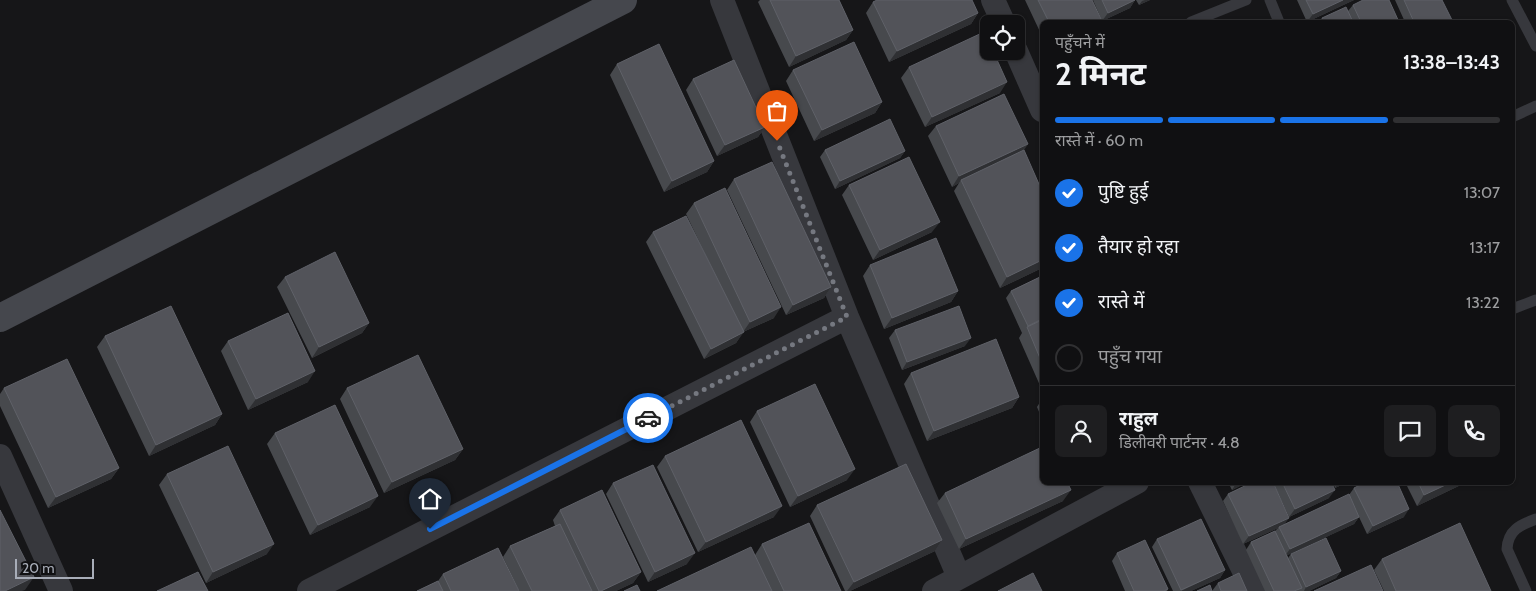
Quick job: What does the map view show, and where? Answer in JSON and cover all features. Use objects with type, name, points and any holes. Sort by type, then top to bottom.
[{"type":"street","points":[[0,318],[623,0]]},
{"type":"street","points":[[722,0],[847,317],[959,577]]},
{"type":"street","points":[[993,0],[1000,15]]},
{"type":"street","points":[[1022,60],[1038,85],[1040,98]]},
{"type":"street","points":[[309,591],[847,317]]},
{"type":"street","points":[[0,456],[61,591]]},
{"type":"street","points":[[934,591],[1131,485]]},
{"type":"street","points":[[1201,485],[1254,591]]},
{"type":"lane","points":[[1196,20],[1246,0]]},
{"type":"lane","points":[[1270,0],[1279,20]]},
{"type":"lane","points":[[1512,0],[1536,46]]},
{"type":"lane","points":[[1515,116],[1536,106]]},
{"type":"lane","points":[[1515,308],[1536,300]]},
{"type":"lane","points":[[1526,591],[1507,549],[1514,530],[1536,519]]},
{"type":"building","points":[[770,0],[839,0],[853,30],[796,56]]},
{"type":"building","points":[[877,0],[972,0],[978,13],[897,51],[873,2]]},
{"type":"building","points":[[1038,0],[1092,0],[1101,19],[1098,20],[1048,20]]},
{"type":"building","points":[[1102,0],[1135,0],[1108,13]]},
{"type":"building","points":[[1306,0],[1343,0],[1313,14]]},
{"type":"building","points":[[1363,0],[1389,0],[1398,20],[1360,20],[1353,5]]},
{"type":"building","points":[[1404,0],[1442,0],[1452,20],[1413,20]]},
{"type":"building","points":[[1346,7],[1352,20],[1323,20],[1322,18]]},
{"type":"building","points":[[980,34],[980,60],[997,60],[1007,82],[932,117],[909,67]]},
{"type":"building","points":[[854,42],[882,102],[822,130],[793,70]]},
{"type":"building","points":[[659,44],[714,161],[672,181],[617,64]]},
{"type":"building","points":[[734,60],[765,127],[725,145],[693,79]]},
{"type":"building","points":[[1004,94],[1028,144],[959,176],[936,126]]},
{"type":"building","points":[[890,119],[905,151],[840,181],[825,150]]},
{"type":"building","points":[[1024,150],[1040,186],[1040,261],[1007,277],[961,180]]},
{"type":"building","points":[[909,157],[940,222],[880,250],[849,185]]},
{"type":"building","points":[[772,162],[831,287],[793,305],[734,179]]},
{"type":"building","points":[[725,188],[781,307],[750,322],[694,203]]},
{"type":"building","points":[[686,216],[744,332],[711,349],[653,232]]},
{"type":"building","points":[[936,238],[958,291],[892,318],[870,265]]},
{"type":"building","points":[[335,252],[369,323],[319,347],[285,277]]},
{"type":"building","points":[[1040,277],[1040,320],[1028,326],[1011,291]]},
{"type":"building","points":[[171,306],[222,414],[156,445],[105,336]]},
{"type":"building","points":[[959,306],[971,338],[907,362],[895,330]]},
{"type":"building","points":[[288,313],[315,371],[256,399],[228,341]]},
{"type":"building","points":[[1040,321],[1040,358],[1027,327]]},
{"type":"building","points":[[996,339],[1019,397],[934,431],[911,373]]},
{"type":"building","points":[[418,355],[463,449],[392,482],[347,388]]},
{"type":"building","points":[[67,359],[119,468],[56,497],[4,388]]},
{"type":"building","points":[[815,384],[855,469],[798,496],[757,411]]},
{"type":"building","points":[[335,405],[378,496],[318,525],[275,433]]},
{"type":"building","points":[[741,420],[782,506],[706,542],[665,456]]},
{"type":"building","points":[[228,446],[274,544],[213,572],[167,474]]},
{"type":"building","points":[[1040,448],[1040,485],[1068,485],[1071,490],[966,539],[945,493]]},
{"type":"building","points":[[906,464],[942,540],[854,582],[817,505]]},
{"type":"building","points":[[653,465],[695,553],[655,572],[613,483]]},
{"type":"building","points":[[1247,485],[1274,485],[1289,518],[1249,536],[1228,494]]},
{"type":"building","points":[[1283,485],[1332,485],[1335,490],[1295,509]]},
{"type":"building","points":[[1360,485],[1398,485],[1409,509],[1373,526],[1354,488]]},
{"type":"building","points":[[1419,485],[1446,485],[1424,495]]},
{"type":"building","points":[[602,490],[641,572],[599,591],[560,510]]},
{"type":"building","points":[[1349,494],[1359,517],[1290,549],[1279,527]]},
{"type":"building","points":[[0,510],[34,577],[5,591],[0,591]]},
{"type":"building","points":[[1201,519],[1225,570],[1181,590],[1157,539]]},
{"type":"building","points":[[809,523],[841,591],[784,591],[762,544]]},
{"type":"building","points":[[1460,523],[1491,591],[1396,591],[1382,559]]},
{"type":"building","points":[[560,524],[592,591],[532,591],[510,546]]},
{"type":"building","points":[[1275,531],[1302,588],[1294,591],[1274,591],[1251,542]]},
{"type":"building","points":[[1326,538],[1341,571],[1306,587],[1291,554]]},
{"type":"building","points":[[1145,540],[1168,589],[1164,591],[1134,591],[1117,553]]},
{"type":"building","points":[[751,547],[772,591],[657,591]]},
{"type":"building","points":[[498,548],[519,591],[451,591],[443,574]]},
{"type":"building","points":[[1371,565],[1383,591],[1314,591]]},
{"type":"building","points":[[198,572],[208,591],[157,591]]},
{"type":"building","points":[[1033,573],[1042,591],[998,591]]},
{"type":"building","points":[[1239,573],[1247,591],[1221,591],[1218,583]]},
{"type":"building","points":[[438,581],[443,591],[417,591]]},
{"type":"building","points":[[637,585],[640,591],[624,591]]},
{"type":"building","points":[[1210,585],[1212,591],[1197,591]]},
{"type":"way so far","points":[[648,418],[847,317],[777,141]]},
{"type":"route","points":[[430,529],[648,418]]}]
